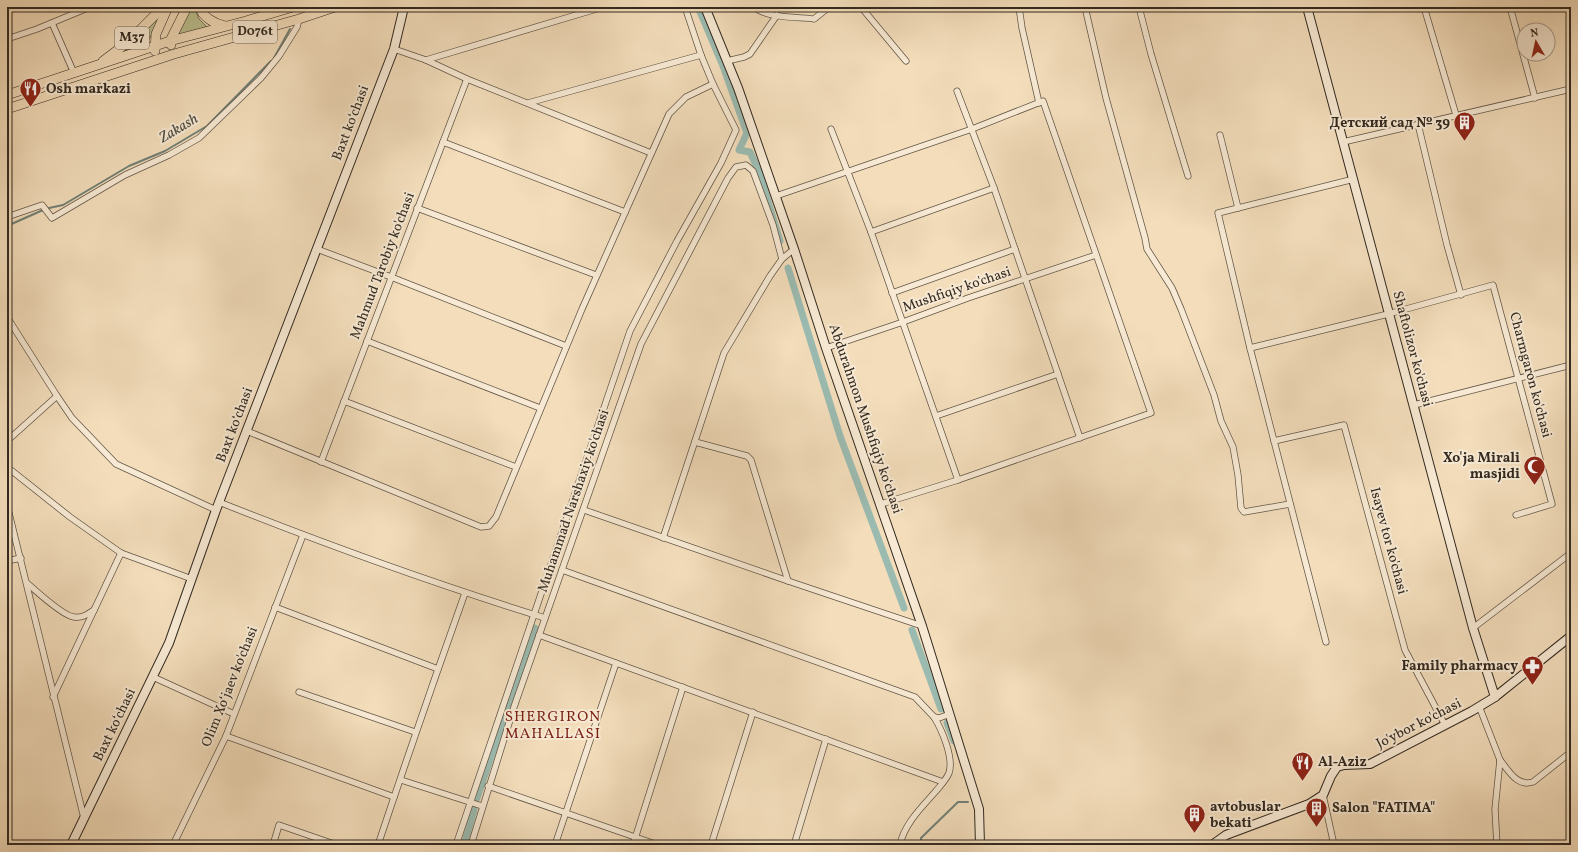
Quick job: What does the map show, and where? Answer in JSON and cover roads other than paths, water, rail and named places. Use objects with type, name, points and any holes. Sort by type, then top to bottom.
[{"type":"main road","name":"M37","points":[[98,66],[127,43],[163,7]]},
{"type":"main road","name":"M37","points":[[158,60],[154,47],[156,34],[168,7]]},
{"type":"main road","points":[[174,54],[170,41],[187,7]]},
{"type":"main road","points":[[200,7],[201,12],[213,22],[224,26]]},
{"type":"main road","name":"D076t","points":[[170,41],[224,26],[246,22],[293,7]]},
{"type":"main road","name":"D076t","points":[[174,54],[299,19],[335,7]]},
{"type":"main road","name":"M37","points":[[8,93],[98,66],[170,41]]},
{"type":"main road","name":"M37","points":[[7,109],[174,54]]},
{"type":"street","points":[[7,39],[52,23],[90,7]]},
{"type":"street","name":"Baxt koʻchasi","points":[[71,845],[169,644],[218,506],[394,49],[404,7]]},
{"type":"street","points":[[426,60],[603,7]]},
{"type":"street","points":[[456,845],[630,331],[677,241],[721,163],[736,130],[713,84],[701,55],[685,7]]},
{"type":"street","name":"Abdurahmon Mushfiqiy koʻchasi","points":[[705,7],[727,61],[776,196],[826,348],[922,626],[979,809],[980,845]]},
{"type":"street","points":[[754,7],[759,12],[814,19],[829,7]]},
{"type":"street","points":[[860,7],[906,60]]},
{"type":"street","points":[[1019,7],[1038,103]]},
{"type":"street","points":[[1085,7],[1106,98],[1147,249],[1172,288],[1214,395],[1221,421],[1233,447],[1238,475],[1241,508],[1244,512],[1251,512],[1290,504]]},
{"type":"street","points":[[1139,7],[1151,54],[1188,176]]},
{"type":"street","name":"Shaftolizor ko'chasi","points":[[1306,7],[1354,179],[1388,314],[1414,405],[1473,628],[1495,697]]},
{"type":"street","points":[[1424,7],[1456,116]]},
{"type":"street","points":[[1510,7],[1534,98]]},
{"type":"street","points":[[727,61],[750,54],[777,15]]},
{"type":"street","points":[[7,217],[42,205],[52,218],[125,175],[169,155],[199,138],[261,78],[278,56],[297,27],[299,19]]},
{"type":"street","points":[[52,23],[74,73]]},
{"type":"street","points":[[394,49],[426,60],[467,79],[651,153]]},
{"type":"street","points":[[527,103],[701,55]]},
{"type":"street","name":"Mahmud Tarobiy ko'chasi","points":[[321,462],[467,79]]},
{"type":"street","points":[[247,431],[481,527],[489,526],[493,522],[596,275],[669,114],[686,97],[713,84]]},
{"type":"street","points":[[1343,142],[1571,89]]},
{"type":"street","points":[[957,91],[994,188],[1080,438]]},
{"type":"street","points":[[776,196],[972,129],[1043,101],[1151,413],[958,480],[881,504]]},
{"type":"street","points":[[1250,348],[1461,295],[1447,245],[1418,124]]},
{"type":"street","points":[[831,129],[871,232],[958,480]]},
{"type":"street","points":[[1220,135],[1238,208]]},
{"type":"street","points":[[443,142],[625,212]]},
{"type":"street","name":"Muhammad Narshaxiy ko'chasi","points":[[471,845],[488,786],[539,635],[641,344],[728,178],[736,167],[746,165],[753,170],[773,225],[782,259]]},
{"type":"street","points":[[1326,642],[1250,348],[1218,213],[1354,179]]},
{"type":"street","points":[[871,232],[994,188]]},
{"type":"street","points":[[417,208],[596,275]]},
{"type":"street","points":[[317,249],[566,346]]},
{"type":"street","points":[[662,538],[724,353],[770,276],[782,259],[794,249]]},
{"type":"street","points":[[892,293],[1015,249]]},
{"type":"street","name":"Mushfiqiy ko'chasi","points":[[826,348],[1096,255]]},
{"type":"street","name":"Charmgaron ko'chasi","points":[[1461,295],[1493,285],[1552,504],[1516,515]]},
{"type":"street","points":[[7,317],[72,418],[116,464],[218,506],[465,593],[545,618]]},
{"type":"street","points":[[367,341],[540,408]]},
{"type":"street","points":[[1414,405],[1571,365]]},
{"type":"street","points":[[936,416],[1058,374]]},
{"type":"street","points":[[7,441],[57,396]]},
{"type":"street","points":[[344,401],[516,467]]},
{"type":"street","name":"Isayev tor ko'chasi","points":[[1274,441],[1344,425],[1406,650],[1445,726]]},
{"type":"street","points":[[694,442],[747,456],[751,460],[788,581]]},
{"type":"street","points":[[7,467],[70,517],[121,553],[192,579]]},
{"type":"street","points":[[7,505],[21,558],[53,698],[84,818]]},
{"type":"street","points":[[584,510],[922,626]]},
{"type":"street","name":"Olim Xoʻjaev ko'chasi","points":[[173,845],[226,736],[303,535]]},
{"type":"street","points":[[53,698],[121,553]]},
{"type":"street","points":[[1473,628],[1571,553]]},
{"type":"street","points":[[7,561],[21,558]]},
{"type":"street","points":[[562,570],[915,698],[934,717],[942,729],[948,758],[949,773],[912,819],[900,845]]},
{"type":"street","points":[[26,582],[64,613],[73,617],[83,617],[95,610]]},
{"type":"street","points":[[378,845],[401,780],[415,732],[465,593]]},
{"type":"street","points":[[275,607],[438,669]]},
{"type":"street","points":[[539,635],[943,782]]},
{"type":"street","name":"Jo'ybor ko'chasi","points":[[1324,795],[1331,776],[1337,767],[1344,765],[1370,764],[1445,726],[1495,697],[1571,636]]},
{"type":"street","points":[[555,845],[616,663]]},
{"type":"street","points":[[153,677],[234,714]]},
{"type":"street","points":[[633,845],[682,687]]},
{"type":"street","points":[[300,692],[415,732]]},
{"type":"street","points":[[1479,706],[1500,760],[1517,780],[1522,783],[1528,784],[1533,782],[1571,752]]},
{"type":"street","points":[[711,845],[753,712]]},
{"type":"street","points":[[934,717],[938,718],[950,714]]},
{"type":"street","points":[[226,736],[394,797]]},
{"type":"street","points":[[794,845],[826,739]]},
{"type":"street","points":[[1497,845],[1495,809],[1500,760]]},
{"type":"street","points":[[401,780],[482,806]]},
{"type":"street","points":[[488,786],[658,845]]},
{"type":"street","points":[[1212,845],[1226,835],[1310,804],[1324,795],[1334,845]]},
{"type":"street","points":[[273,845],[279,825],[337,845]]},
{"type":"waterway","points":[[698,7],[723,66],[747,133],[739,150],[750,152],[759,172],[780,241]]},
{"type":"waterway","name":"Zakash","points":[[274,58],[290,29]]},
{"type":"waterway","name":"Zakash","points":[[49,208],[63,205],[129,166],[165,151],[207,126],[271,61]]},
{"type":"waterway","name":"Zakash","points":[[7,226],[43,210]]},
{"type":"waterway","points":[[788,268],[840,436],[904,608]]},
{"type":"waterway","points":[[477,798],[535,628]]},
{"type":"waterway","points":[[912,630],[941,709]]},
{"type":"waterway","points":[[947,723],[954,741]]},
{"type":"waterway","name":"Zakash","points":[[921,845],[921,838],[958,802],[968,802]]},
{"type":"waterway","points":[[464,845],[474,810]]},
{"type":"place","name":"Osh markazi","points":[[31,108]]},
{"type":"place","name":"Детский сад № 39","points":[[1465,142]]},
{"type":"place","name":"Xo'ja Mirali masjidi","points":[[1535,486]]},
{"type":"place","name":"Family pharmacy","points":[[1533,686]]},
{"type":"place","name":"Al-Aziz","points":[[1303,782]]},
{"type":"place","name":"Salon \"FATIMA\"","points":[[1317,828]]},
{"type":"place","name":"avtobuslar bekati","points":[[1194,834]]},
{"type":"district","name":"SHERGIRON MAHALLASI","points":[[553,726]]}]
